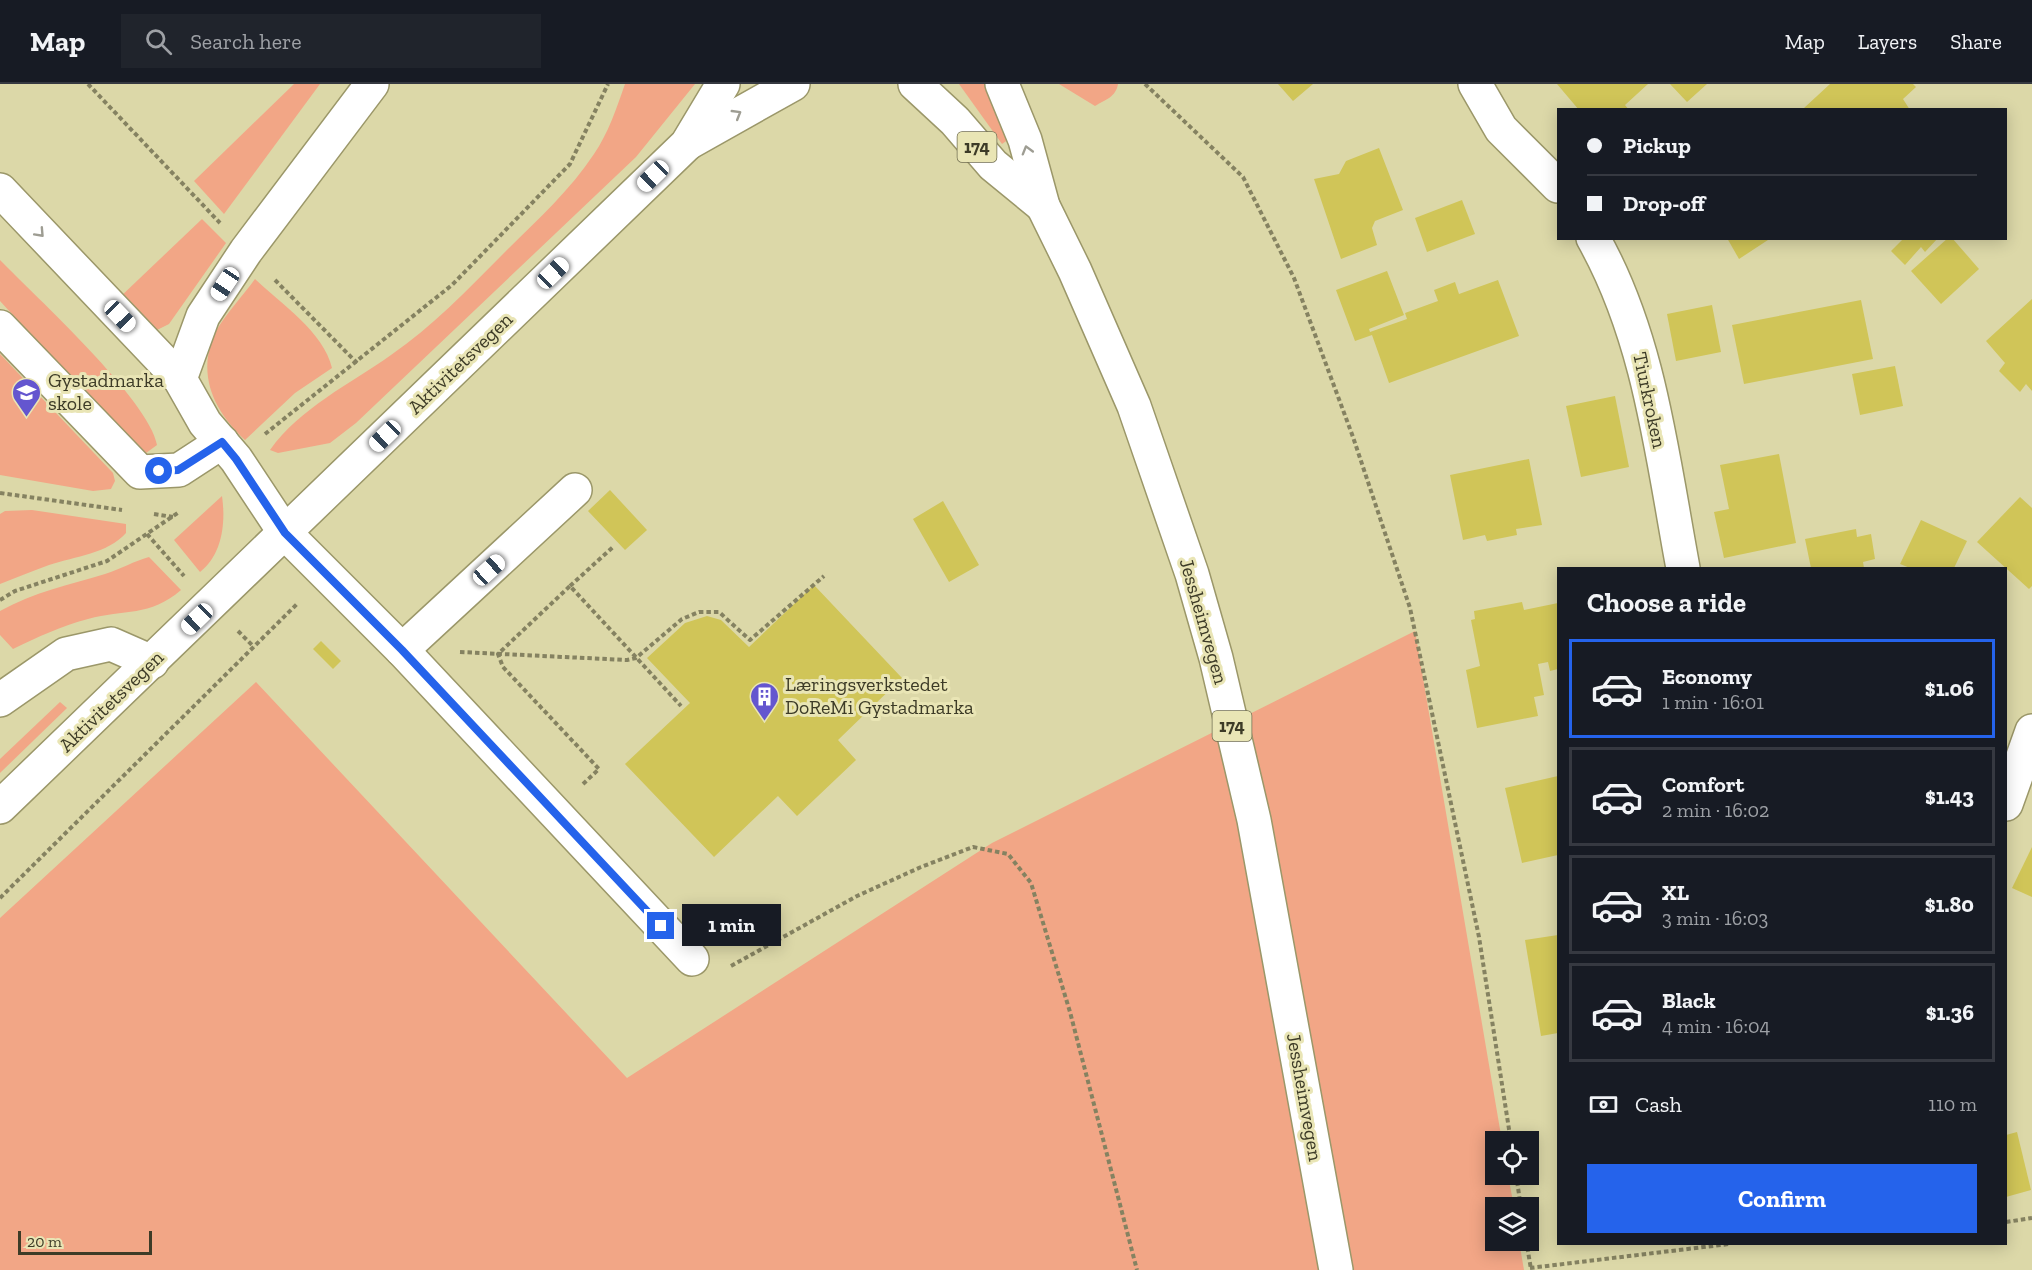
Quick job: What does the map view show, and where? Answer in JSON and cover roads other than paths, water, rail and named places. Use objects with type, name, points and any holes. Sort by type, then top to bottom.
[{"type":"street","points":[[180,379],[203,316],[246,251],[372,84]]},
{"type":"street","name":"Aktivitetsvegen","points":[[687,144],[723,84]]},
{"type":"street","name":"Aktivitetsvegen","points":[[0,807],[687,144],[793,84]]},
{"type":"street","name":"Jessheimvegen","points":[[915,84],[955,121],[993,165],[1043,206]]},
{"type":"street","name":"Jessheimvegen","points":[[1002,84],[1024,140],[1043,206],[1075,271],[1134,406],[1192,574],[1216,658],[1254,820],[1336,1270]]},
{"type":"street","points":[[1475,84],[1501,129],[1557,185]]},
{"type":"street","points":[[0,190],[180,379],[205,423],[236,459],[285,533],[325,576],[402,650],[692,959]]},
{"type":"street","name":"Tiurkroken","points":[[1594,240],[1618,289],[1641,349],[1683,567]]},
{"type":"street","points":[[0,327],[140,472],[178,470],[222,442]]},
{"type":"street","points":[[402,650],[575,490]]},
{"type":"street","points":[[0,700],[66,654],[111,644],[152,662]]},
{"type":"street","points":[[2007,801],[2032,731]]},
{"type":"place","name":"Gystadmarka skole","points":[[27,418]]},
{"type":"place","name":"Læringsverkstedet DoReMi Gystadmarka","points":[[764,722]]}]
